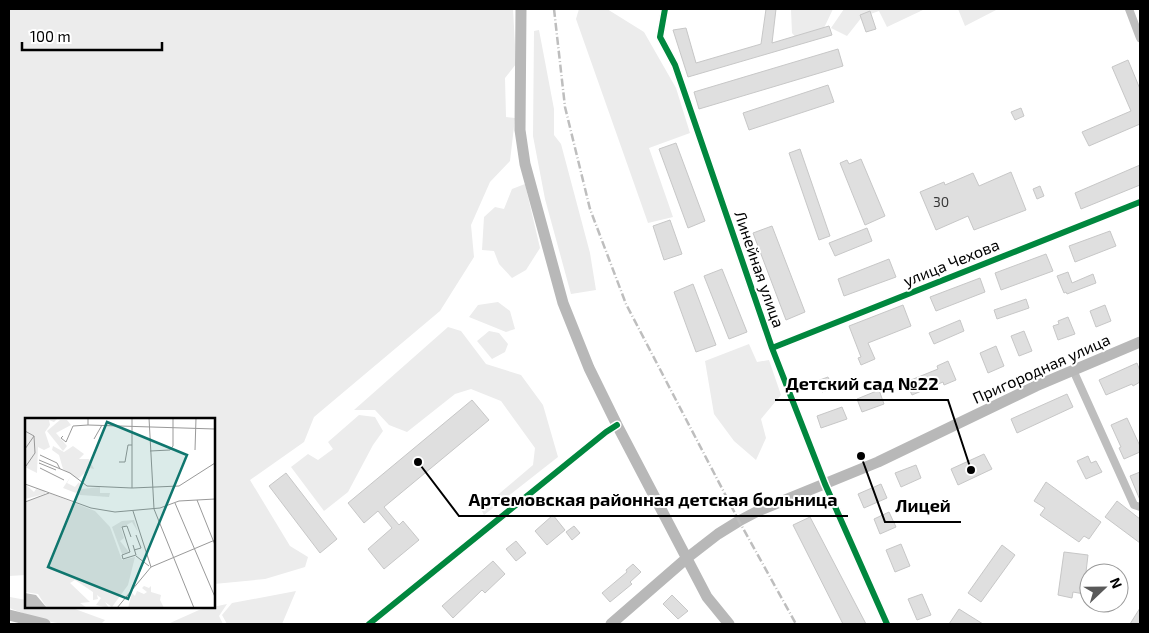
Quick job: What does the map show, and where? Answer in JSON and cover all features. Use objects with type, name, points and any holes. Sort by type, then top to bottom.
[{"type":"main road","points":[[521,9],[520,130],[525,164],[563,303],[589,368],[617,425],[707,597],[729,624]]},
{"type":"main road","name":"Пригородная улица","points":[[611,624],[687,558],[718,534],[739,521],[758,511],[878,462],[1036,386],[1140,342]]},
{"type":"main road","points":[[9,615],[45,624]]},
{"type":"street","name":"Линейная улица","points":[[665,9],[660,38],[675,65],[772,348],[825,484],[887,624]]},
{"type":"street","points":[[1129,9],[1140,38]]},
{"type":"street","name":"улица Чехова","points":[[772,348],[1140,202]]},
{"type":"street","points":[[1073,370],[1134,505],[1140,507]]},
{"type":"street","points":[[369,624],[617,425]]},
{"type":"shaded area","points":[[9,9],[513,9],[516,64],[505,78],[506,117],[515,118],[510,161],[490,182],[471,225],[474,257],[440,311],[314,417],[304,442],[250,480],[290,546],[308,557],[305,567],[265,579],[215,584],[215,418],[25,418],[25,575],[9,576]]},
{"type":"shaded area","points":[[579,9],[607,9],[644,32],[676,88],[690,133],[649,148],[673,217],[648,223],[576,19]]},
{"type":"shaded area","points":[[788,9],[833,9],[823,30],[798,40],[792,33],[791,10]]},
{"type":"shaded area","points":[[844,9],[925,9],[887,27],[879,11],[862,17],[847,36],[831,28]]},
{"type":"shaded area","points":[[958,9],[998,9],[965,26]]},
{"type":"shaded area","points":[[539,30],[554,109],[554,135],[561,144],[590,253],[596,290],[571,294],[545,199],[533,136],[534,31]]},
{"type":"shaded area","points":[[525,184],[540,248],[526,270],[512,278],[499,264],[494,251],[482,250],[484,217],[495,207],[504,209],[512,189]]},
{"type":"shaded area","points":[[498,302],[510,311],[515,329],[506,332],[469,317],[478,305]]},
{"type":"shaded area","points":[[448,327],[461,331],[486,364],[521,375],[543,405],[558,457],[484,515],[481,509],[533,465],[535,448],[501,401],[471,389],[455,394],[407,432],[389,425],[375,410],[354,410]]},
{"type":"shaded area","points":[[489,331],[499,333],[508,344],[505,352],[492,359],[477,341]]},
{"type":"shaded area","points":[[749,344],[757,362],[769,360],[781,395],[761,419],[766,438],[756,460],[734,441],[714,414],[705,361]]},
{"type":"shaded area","points":[[359,415],[375,417],[383,431],[373,445],[348,492],[324,511],[291,467],[308,454],[318,460],[333,449],[328,442]]},
{"type":"shaded area","points":[[296,591],[282,624],[227,624],[222,615],[232,603]]},
{"type":"shaded area","points":[[10,597],[25,600],[25,608],[75,609],[105,620],[101,624],[64,624],[45,621],[9,608]]},
{"type":"shaded area","points":[[227,604],[219,616],[223,624],[169,624],[199,610]]},
{"type":"building","points":[[766,9],[776,9],[772,43],[829,26],[832,35],[688,77],[673,30],[686,28],[696,63],[761,44]]},
{"type":"building","points":[[870,11],[876,29],[866,32],[860,15]]},
{"type":"building","points":[[838,49],[843,66],[699,109],[694,92]]},
{"type":"building","points":[[1128,60],[1140,89],[1140,124],[1089,146],[1082,132],[1131,111],[1112,67]]},
{"type":"building","points":[[828,85],[834,102],[749,130],[743,113]]},
{"type":"building","points":[[1021,108],[1024,116],[1015,120],[1011,112]]},
{"type":"building","points":[[676,143],[705,221],[688,228],[659,149]]},
{"type":"building","points":[[800,149],[830,236],[819,240],[789,153]]},
{"type":"building","points":[[861,159],[885,216],[865,225],[840,163],[847,160],[849,164]]},
{"type":"building","points":[[1140,165],[1140,185],[1081,209],[1075,193]]},
{"type":"building","points":[[1011,172],[1026,210],[974,230],[968,216],[936,230],[920,192],[944,182],[945,185],[973,173],[979,186]]},
{"type":"building","points":[[1040,186],[1044,196],[1037,199],[1033,189]]},
{"type":"building","points":[[670,220],[682,254],[664,260],[653,226]]},
{"type":"building","points":[[772,226],[805,312],[786,320],[753,233]]},
{"type":"building","points":[[867,228],[872,241],[835,256],[829,243]]},
{"type":"building","points":[[1110,231],[1116,246],[1075,262],[1069,246]]},
{"type":"building","points":[[1046,254],[1053,271],[1001,290],[995,273]]},
{"type":"building","points":[[889,259],[896,277],[844,296],[838,279]]},
{"type":"building","points":[[722,269],[747,332],[729,339],[704,276]]},
{"type":"building","points":[[1068,272],[1072,283],[1093,274],[1096,283],[1067,294],[1066,292],[1064,293],[1057,276]]},
{"type":"building","points":[[980,278],[985,292],[936,311],[930,297]]},
{"type":"building","points":[[693,284],[716,345],[696,352],[674,292]]},
{"type":"building","points":[[1026,299],[1029,308],[997,319],[994,310]]},
{"type":"building","points":[[903,305],[911,326],[868,343],[875,359],[861,365],[858,358],[861,357],[849,326]]},
{"type":"building","points":[[1105,305],[1111,321],[1096,327],[1090,311]]},
{"type":"building","points":[[1068,317],[1075,334],[1058,340],[1053,326],[1059,324],[1058,321]]},
{"type":"building","points":[[960,320],[964,331],[934,344],[929,333]]},
{"type":"building","points":[[1024,331],[1032,351],[1019,356],[1011,336]]},
{"type":"building","points":[[996,346],[1004,366],[988,373],[980,353]]},
{"type":"building","points":[[948,361],[956,380],[944,385],[943,382],[912,395],[906,382],[938,369],[937,366]]},
{"type":"building","points":[[1137,363],[1140,371],[1140,382],[1106,395],[1099,380]]},
{"type":"building","points":[[828,377],[833,388],[822,392],[817,381]]},
{"type":"building","points":[[879,390],[884,404],[862,412],[857,399]]},
{"type":"building","points":[[1067,394],[1073,407],[1017,433],[1011,419]]},
{"type":"building","points":[[472,400],[489,420],[384,507],[399,525],[403,521],[419,540],[384,569],[368,549],[392,528],[378,511],[364,523],[348,503]]},
{"type":"building","points":[[842,407],[847,419],[821,428],[817,416]]},
{"type":"building","points":[[1127,418],[1140,446],[1140,452],[1124,459],[1111,425]]},
{"type":"building","points":[[984,454],[992,469],[958,485],[951,469]]},
{"type":"building","points":[[1088,456],[1091,463],[1096,461],[1102,472],[1086,479],[1077,461]]},
{"type":"building","points":[[916,465],[921,478],[901,487],[895,473]]},
{"type":"building","points":[[1140,472],[1140,500],[1130,476]]},
{"type":"building","points":[[286,473],[337,539],[320,553],[269,486]]},
{"type":"building","points":[[1046,482],[1101,522],[1089,539],[1084,536],[1079,542],[1040,515],[1045,508],[1034,501]]},
{"type":"building","points":[[881,484],[887,498],[864,508],[858,494]]},
{"type":"building","points":[[1117,501],[1140,519],[1140,543],[1105,517]]},
{"type":"building","points":[[889,512],[896,527],[880,534],[874,519]]},
{"type":"building","points":[[553,515],[565,530],[547,545],[535,531]]},
{"type":"building","points":[[810,517],[866,624],[843,624],[793,525]]},
{"type":"building","points":[[574,526],[580,533],[572,540],[566,532]]},
{"type":"building","points":[[516,541],[526,553],[516,561],[506,549]]},
{"type":"building","points":[[901,544],[910,566],[895,572],[886,550]]},
{"type":"building","points":[[1002,545],[1015,555],[981,602],[968,593]]},
{"type":"building","points":[[1064,552],[1088,555],[1087,563],[1079,563],[1079,593],[1073,592],[1072,598],[1058,595]]},
{"type":"building","points":[[493,561],[505,574],[485,593],[482,590],[453,618],[442,606]]},
{"type":"building","points":[[633,564],[641,572],[630,582],[632,584],[610,602],[602,593],[627,572],[626,570]]},
{"type":"building","points":[[922,594],[931,615],[917,620],[908,599]]},
{"type":"building","points":[[672,595],[688,611],[678,619],[663,604]]},
{"type":"building","points":[[1140,608],[1140,624],[1130,624]]},
{"type":"building","points":[[959,609],[983,624],[949,624]]},
{"type":"railway","points":[[554,9],[565,107],[590,209],[626,304],[739,521],[796,624]]},
{"type":"cycle path","points":[[665,9],[660,37],[675,65],[772,348],[825,484],[887,624]]},
{"type":"cycle path","points":[[772,348],[1140,202]]},
{"type":"cycle path","points":[[369,624],[617,425]]},
{"type":"place","name":"Лицей","points":[[861,456]]},
{"type":"place","name":"Артемовская районная детская больница","points":[[418,462]]},
{"type":"place","name":"Детский сад №22","points":[[971,470]]}]
